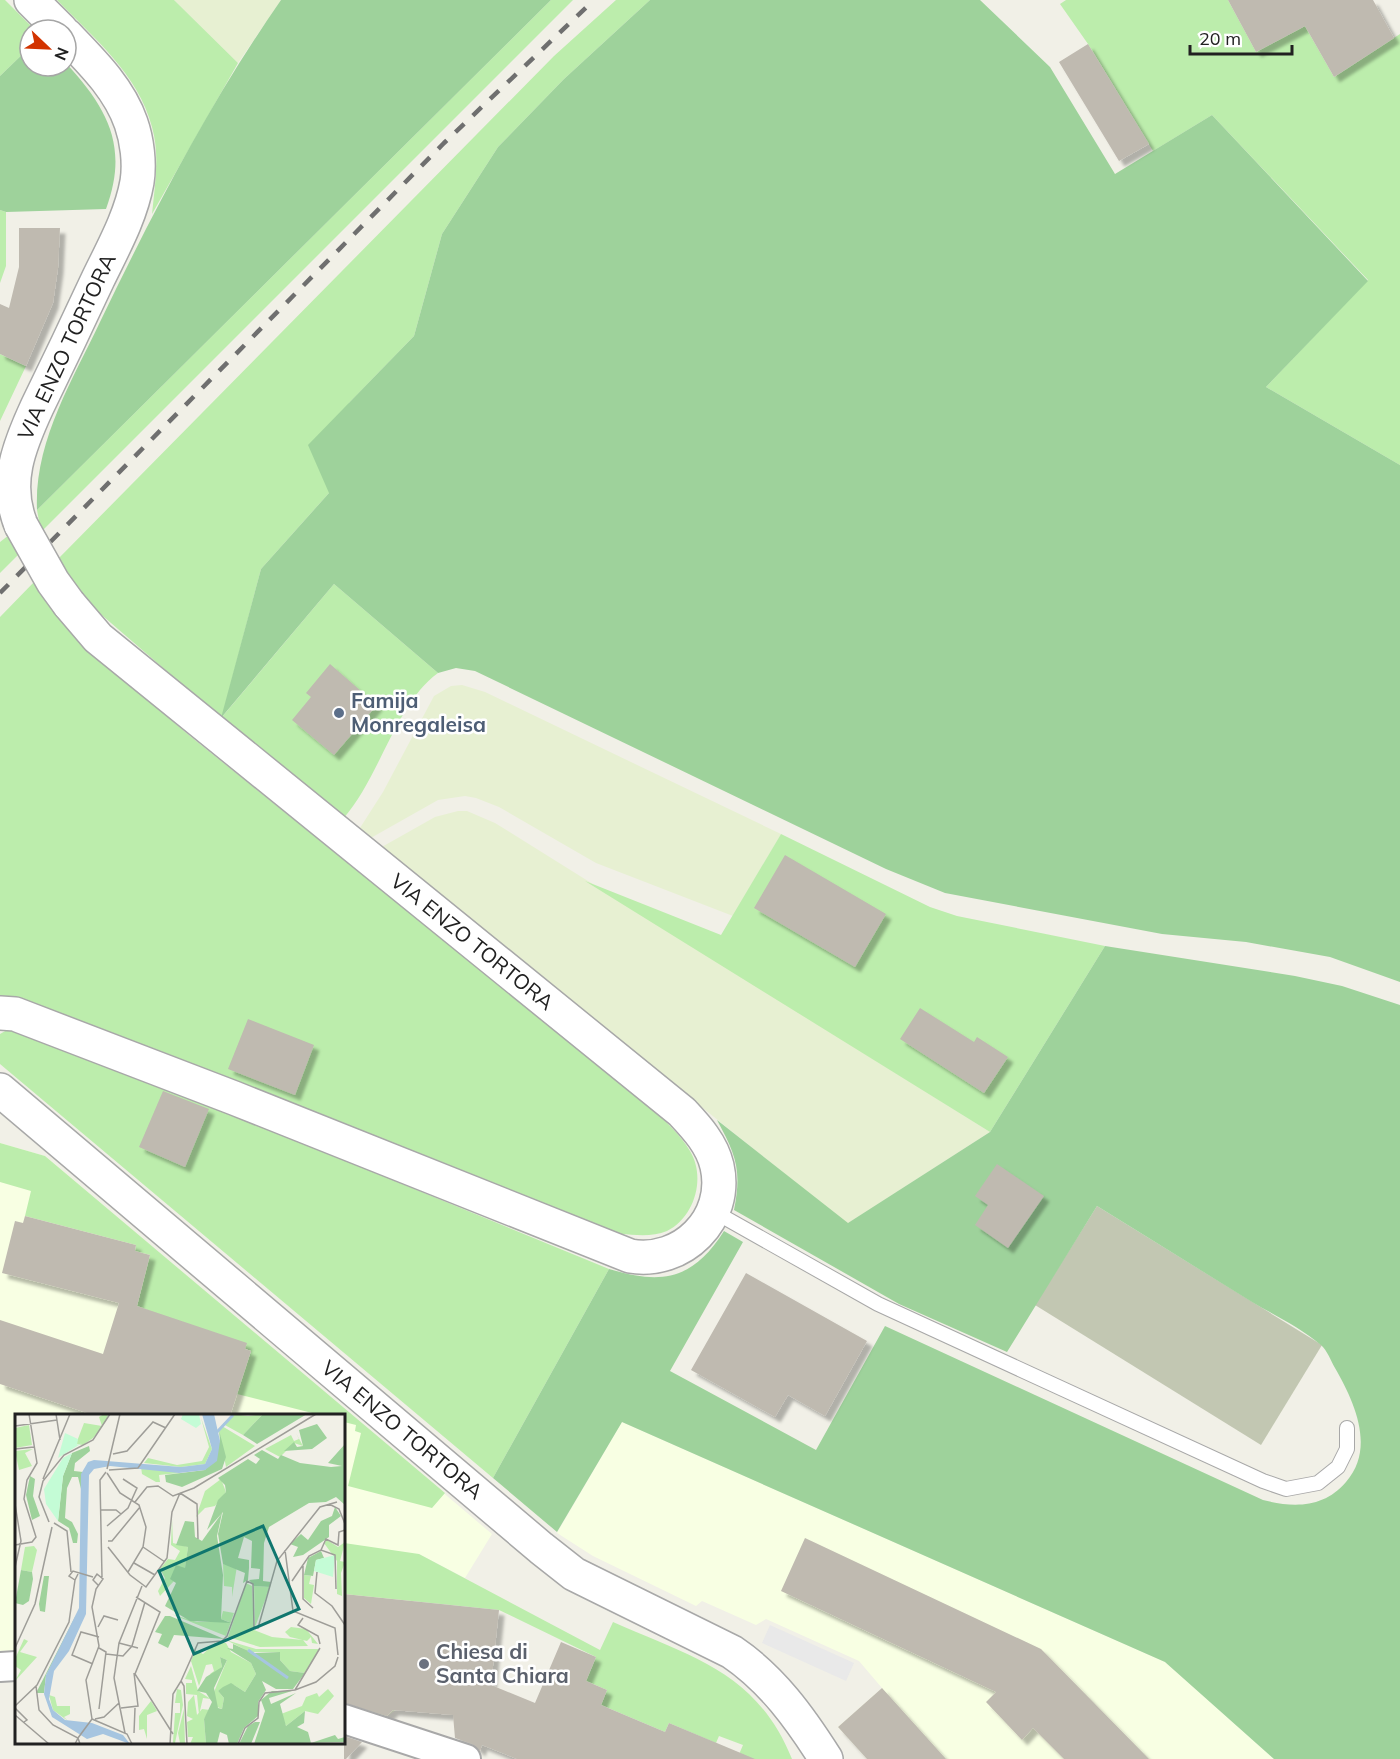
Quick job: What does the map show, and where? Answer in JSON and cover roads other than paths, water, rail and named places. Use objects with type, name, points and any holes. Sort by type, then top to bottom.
[{"type":"street","points":[[31,0],[49,18]]},
{"type":"street","name":"VIA ENZO TORTORA","points":[[0,1013],[15,1014],[223,1094],[630,1256],[653,1257],[683,1248],[698,1234],[712,1210],[718,1182],[717,1164],[701,1135],[682,1112],[98,638],[53,582],[21,525],[14,506],[12,488],[17,458],[34,414],[124,224],[137,178],[135,140],[121,101],[104,77],[78,48]]},
{"type":"street","name":"VIA ENZO TORTORA","points":[[0,1090],[574,1574],[732,1652],[755,1668],[788,1705],[821,1751]]},
{"type":"street","points":[[0,1667],[15,1666]]},
{"type":"street","points":[[345,1720],[400,1747],[466,1759]]},
{"type":"lane","points":[[712,1210],[878,1304],[1263,1481],[1286,1489],[1317,1483],[1338,1467],[1347,1449],[1347,1428]]},
{"type":"railway","points":[[0,593],[444,143],[594,0]]},
{"type":"place","name":"Famija Monregaleisa","points":[[339,713]]},
{"type":"place","name":"Chiesa di Santa Chiara","points":[[424,1664]]}]
